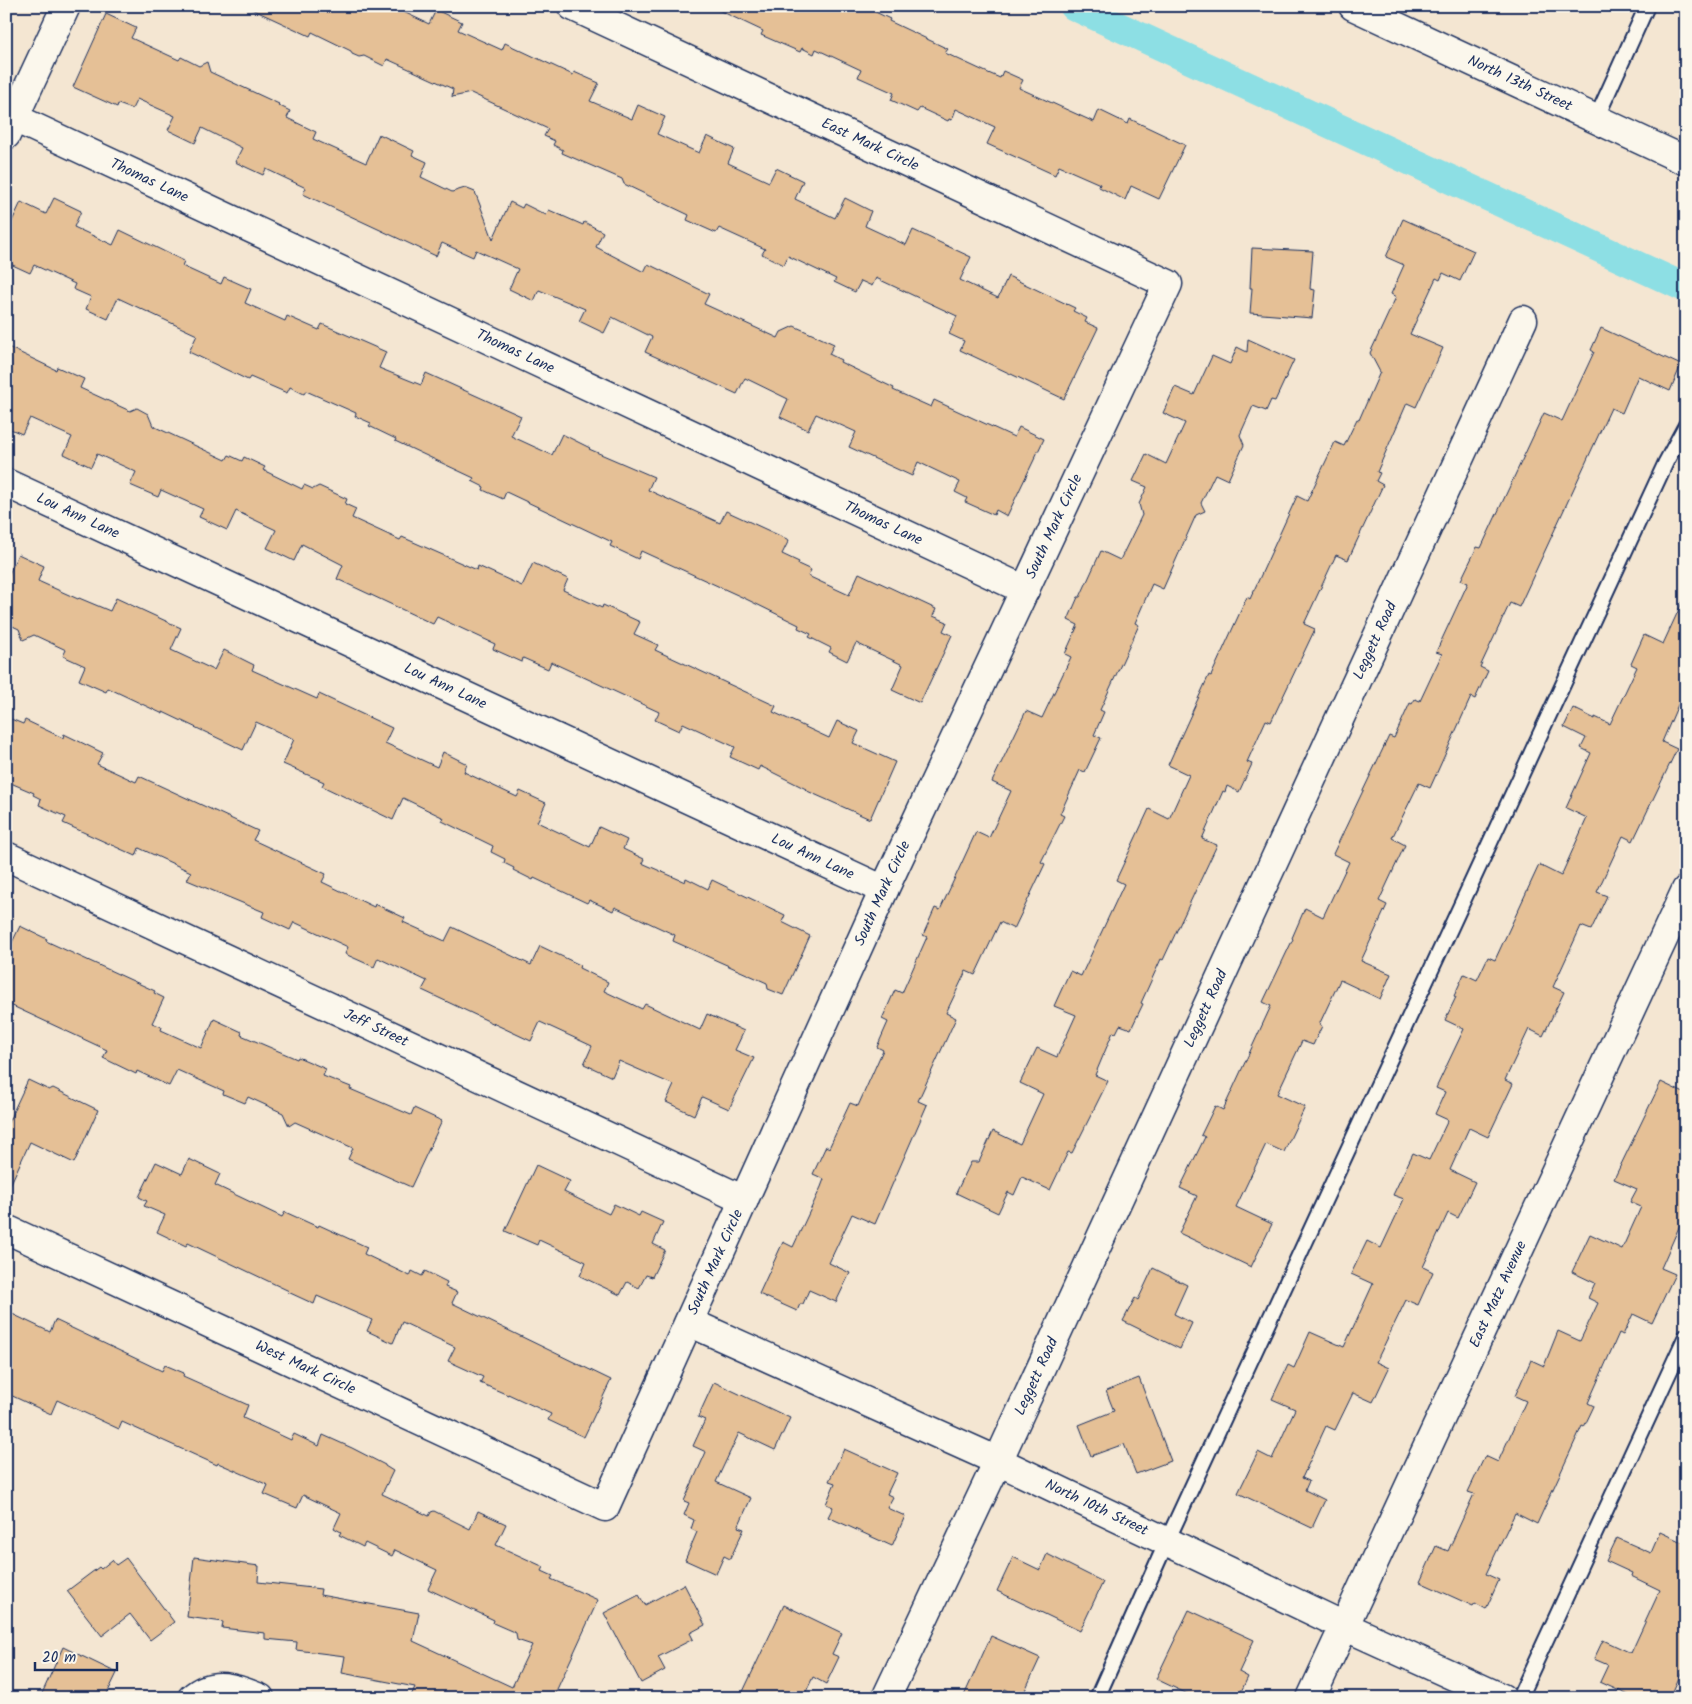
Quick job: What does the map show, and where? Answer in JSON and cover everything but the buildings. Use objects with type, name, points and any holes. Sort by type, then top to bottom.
[{"type":"street","points":[[9,122],[66,6]]},
{"type":"street","name":"East Mark Circle","points":[[572,6],[1168,284]]},
{"type":"street","name":"North 13th Street","points":[[1353,6],[1686,160]]},
{"type":"street","name":"Thomas Lane","points":[[9,122],[1025,590]]},
{"type":"street","name":"South Mark Circle","points":[[605,1508],[884,890],[1168,284]]},
{"type":"street","name":"Leggett Road","points":[[886,1698],[998,1461],[1523,320]]},
{"type":"street","name":"Lou Ann Lane","points":[[6,484],[884,890]]},
{"type":"street","name":"Jeff Street","points":[[6,856],[744,1200]]},
{"type":"street","name":"East Matz Avenue","points":[[1311,1698],[1686,890]]},
{"type":"street","name":"West Mark Circle","points":[[6,1229],[605,1508]]},
{"type":"street","name":"North 10th Street","points":[[689,1322],[998,1461],[1344,1626],[1502,1698]]},
{"type":"street","points":[[194,1696],[218,1686],[241,1690],[260,1698]]},
{"type":"lane","points":[[1596,119],[1647,6]]},
{"type":"lane","points":[[1097,1698],[1167,1541],[1657,480],[1686,425]]},
{"type":"lane","points":[[1519,1698],[1686,1336]]},
{"type":"waterway","points":[[1074,6],[1686,288]]}]
